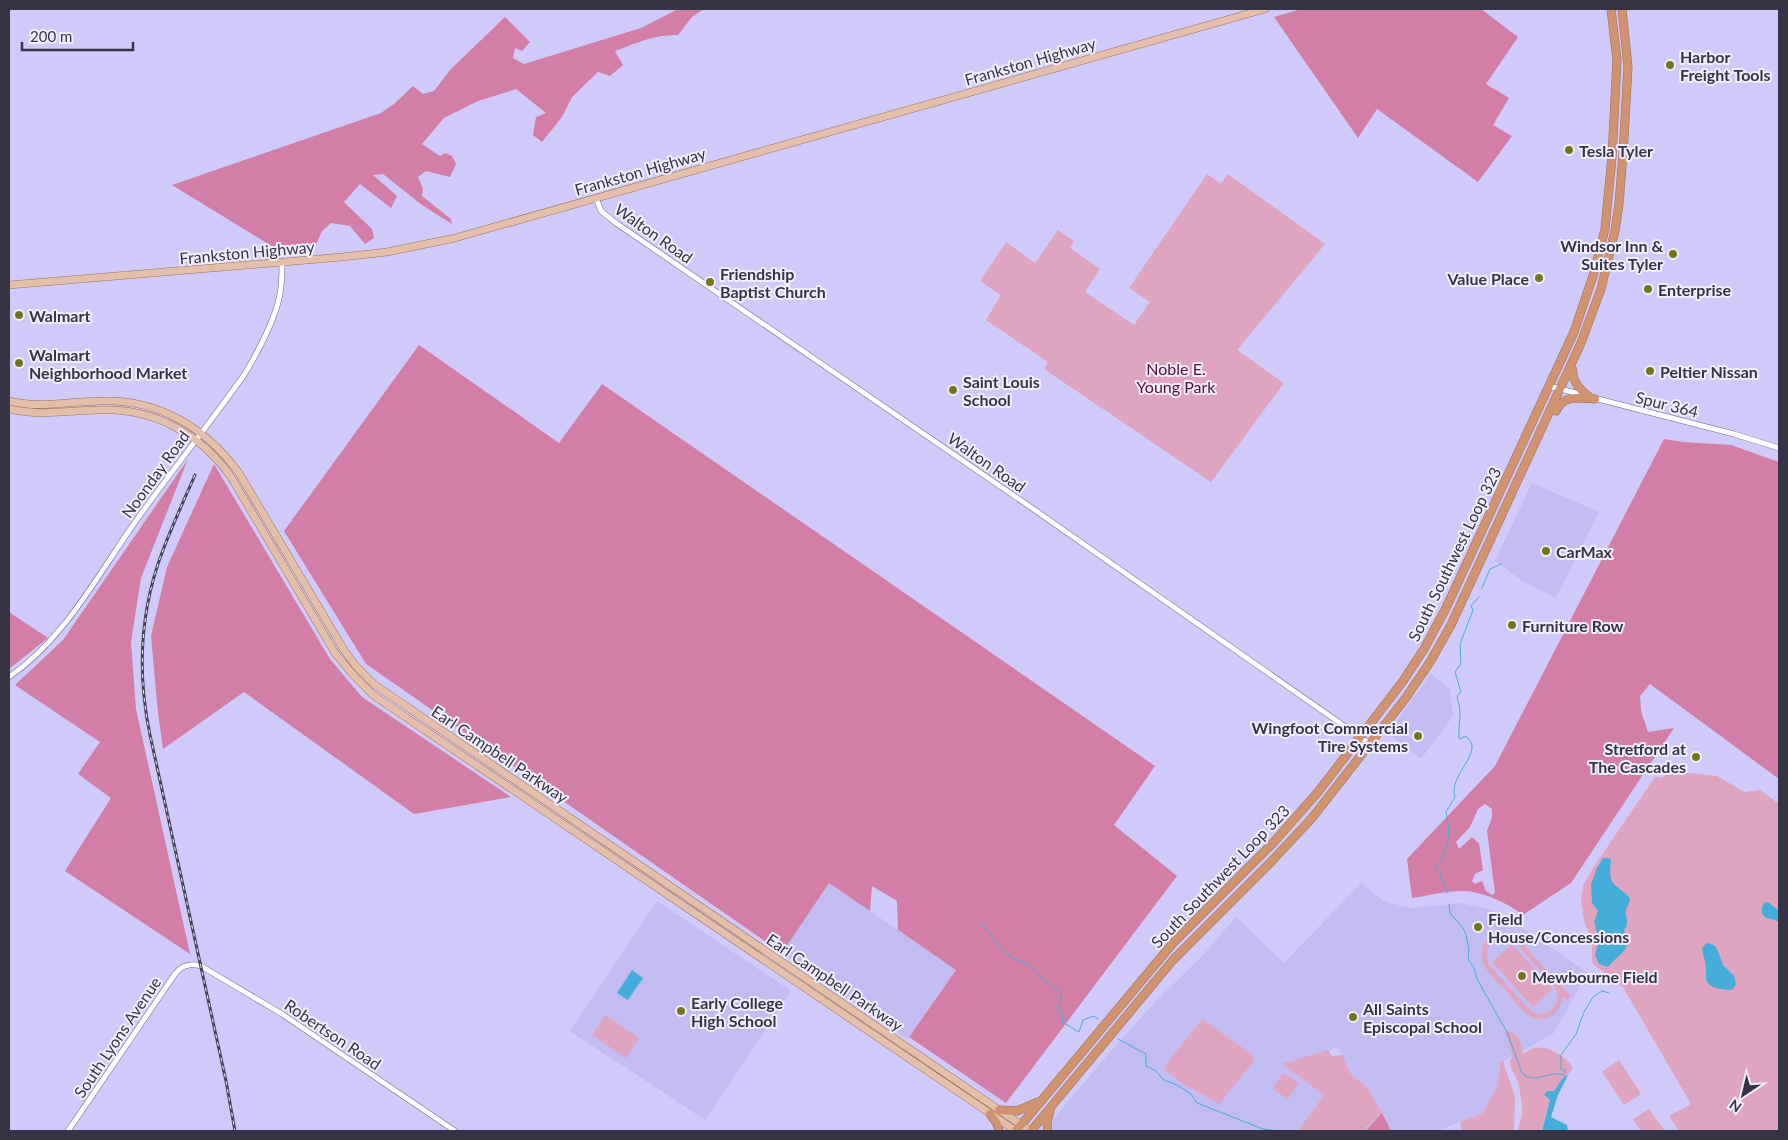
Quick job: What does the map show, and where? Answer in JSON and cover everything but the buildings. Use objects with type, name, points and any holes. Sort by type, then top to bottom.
[{"type":"highway","name":"South Southwest Loop 323","points":[[1017,1129],[1144,976],[1188,927],[1285,830],[1361,738],[1403,681],[1441,619],[1574,332],[1588,295],[1599,252],[1609,196],[1617,76],[1616,46],[1610,9]]},
{"type":"highway","name":"South Southwest Loop 323","points":[[1030,1131],[1190,942],[1296,836],[1335,790],[1414,686],[1445,637],[1561,390],[1590,323],[1602,289],[1613,241],[1619,201],[1628,67],[1622,9]]},
{"type":"highway","points":[[1609,196],[1619,201]]},
{"type":"highway","points":[[1572,365],[1574,382],[1592,398]]},
{"type":"highway","points":[[1536,445],[1562,402],[1572,398],[1592,398]]},
{"type":"highway","points":[[1141,998],[1138,992],[1144,976]]},
{"type":"highway","points":[[999,1110],[1017,1111],[1042,1100]]},
{"type":"highway","points":[[1048,1131],[1047,1119],[1052,1104]]},
{"type":"highway","points":[[990,1114],[998,1124],[999,1131]]},
{"type":"main road","name":"Frankston Highway","points":[[9,285],[366,255],[455,238],[1265,9]]},
{"type":"main road","name":"Earl Campbell Parkway","points":[[9,400],[48,405],[92,401],[120,401],[147,406],[176,417],[201,432],[221,450],[239,472],[344,650],[359,670],[379,688],[999,1110],[1017,1129]]},
{"type":"main road","points":[[92,401],[93,410]]},
{"type":"main road","name":"Earl Campbell Parkway","points":[[9,409],[45,414],[119,410],[147,415],[169,423],[196,439],[218,460],[232,477],[335,653],[373,695],[990,1114],[1017,1129],[1030,1131]]},
{"type":"main road","points":[[373,695],[379,688]]},
{"type":"main road","points":[[600,850],[605,843]]},
{"type":"street","name":"Walton Road","points":[[596,198],[601,211],[616,223],[1370,744]]},
{"type":"street","name":"Noonday Road","points":[[9,677],[51,640],[81,602],[125,537],[244,375],[255,355],[278,302],[282,263]]},
{"type":"street","name":"Spur 364","points":[[1549,386],[1726,432],[1779,448]]},
{"type":"street","name":"South Lyons Avenue","points":[[68,1131],[175,974],[185,966],[193,964]]},
{"type":"street","name":"Robertson Road","points":[[193,964],[201,966],[276,1010],[456,1131]]},
{"type":"shaded area","points":[[678,9],[704,9],[692,17],[678,35],[638,42],[615,51],[623,65],[610,76],[598,72],[572,97],[562,117],[542,142],[533,135],[536,117],[546,113],[516,89],[478,101],[444,118],[422,144],[440,156],[445,153],[452,156],[456,164],[450,177],[426,171],[418,177],[423,189],[422,196],[451,219],[452,224],[422,205],[383,174],[373,175],[397,196],[391,208],[360,184],[344,202],[372,229],[374,238],[365,244],[350,226],[331,223],[322,231],[314,249],[283,253],[172,185],[381,113],[394,104],[413,86],[423,94],[434,91],[450,70],[505,17],[530,42],[522,51],[515,48],[513,58],[524,64],[641,28]]},
{"type":"shaded area","points":[[1301,9],[1481,9],[1518,37],[1486,84],[1509,98],[1493,125],[1512,136],[1478,182],[1377,109],[1358,138],[1274,17]]},
{"type":"shaded area","points":[[419,345],[559,443],[602,384],[1155,766],[1114,825],[1177,876],[1006,1103],[909,1037],[956,970],[898,930],[897,901],[872,886],[870,911],[829,883],[782,953],[366,664],[284,531]]},
{"type":"shaded area","points":[[1664,439],[1731,445],[1779,462],[1779,779],[1650,684],[1640,696],[1641,711],[1648,732],[1674,728],[1571,883],[1523,915],[1510,906],[1479,893],[1452,891],[1412,898],[1407,859],[1495,766]],"holes":[[[1485,804],[1492,809],[1492,817],[1487,831],[1495,893],[1492,895],[1486,891],[1482,881],[1475,884],[1472,881],[1475,874],[1483,870],[1479,843],[1472,837],[1459,849],[1456,842],[1470,827],[1478,809]]]},
{"type":"shaded area","points":[[188,459],[141,578],[131,642],[136,709],[190,954],[65,871],[111,798],[78,774],[100,742],[15,685],[63,640]]},
{"type":"shaded area","points":[[214,464],[330,659],[362,697],[511,797],[414,814],[244,692],[163,749],[151,636],[167,567]]},
{"type":"shaded area","points":[[1532,483],[1599,512],[1556,598],[1524,582],[1495,561]]},
{"type":"shaded area","points":[[9,612],[48,638],[9,669]]},
{"type":"shaded area","points":[[1431,674],[1450,689],[1453,716],[1421,759],[1388,733]]},
{"type":"shaded area","points":[[829,883],[956,970],[907,1039],[782,953]]},
{"type":"shaded area","name":"All Saints Episcopal School","points":[[1361,883],[1382,900],[1401,906],[1412,908],[1461,903],[1489,909],[1520,926],[1588,973],[1553,1034],[1500,1063],[1498,1085],[1482,1114],[1436,1131],[1391,1131],[1369,1089],[1350,1073],[1338,1047],[1283,1064],[1324,1095],[1298,1131],[1057,1131],[1054,1129],[1051,1122],[1109,1053],[1158,999],[1202,956],[1236,917],[1284,963]]},
{"type":"shaded area","name":"Early College High School","points":[[657,901],[791,991],[705,1120],[570,1031]]},
{"type":"shaded area","points":[[1382,1113],[1391,1131],[1365,1131],[1366,1130]]},
{"type":"green space","name":"Noble E. Young Park","points":[[1207,174],[1221,184],[1228,174],[1325,244],[1237,350],[1284,383],[1211,482],[1044,369],[1048,362],[986,320],[1001,295],[980,281],[1006,242],[1035,263],[1058,230],[1074,241],[1070,248],[1100,269],[1085,292],[1134,325],[1150,302],[1129,288]]},
{"type":"green space","points":[[1669,772],[1674,775],[1688,773],[1717,776],[1744,792],[1760,790],[1779,804],[1779,1131],[1679,1131],[1669,1116],[1691,1104],[1623,987],[1593,964],[1592,941],[1584,920],[1581,900],[1583,886],[1593,868],[1655,777],[1662,778]]},
{"type":"green space","points":[[1500,933],[1510,934],[1518,938],[1571,997],[1567,1000],[1563,996],[1558,1010],[1550,1017],[1540,1019],[1527,1014],[1488,972],[1482,960],[1483,947],[1487,940]],"holes":[[[1508,938],[1515,942],[1555,987],[1558,999],[1549,1011],[1544,1013],[1531,1011],[1489,965],[1487,960],[1488,947],[1497,939]]]},
{"type":"green space","name":"Mewbourne Field","points":[[1512,944],[1553,989],[1533,1007],[1492,962]]},
{"type":"green space","points":[[606,1015],[639,1038],[626,1058],[592,1035]]},
{"type":"green space","points":[[1202,1019],[1253,1055],[1254,1061],[1219,1104],[1182,1083],[1166,1071],[1165,1066]]},
{"type":"green space","points":[[1510,1031],[1519,1038],[1523,1053],[1535,1048],[1545,1048],[1561,1056],[1572,1066],[1572,1070],[1554,1091],[1544,1096],[1550,1100],[1542,1131],[1518,1131],[1522,1107],[1517,1080],[1510,1064],[1510,1060],[1513,1057],[1505,1032]]},
{"type":"green space","points":[[1328,1050],[1332,1056],[1342,1055],[1350,1073],[1368,1088],[1382,1113],[1365,1131],[1298,1131],[1324,1095],[1282,1064]]},
{"type":"green space","points":[[1619,1060],[1641,1094],[1624,1105],[1602,1072]]},
{"type":"green space","points":[[1503,1061],[1515,1097],[1514,1131],[1462,1131],[1460,1122],[1482,1114],[1498,1085],[1500,1063]]},
{"type":"green space","points":[[1283,1073],[1299,1083],[1288,1099],[1273,1089]]},
{"type":"green space","points":[[1649,1109],[1665,1131],[1641,1131],[1633,1119]]},
{"type":"water","points":[[1603,858],[1611,860],[1610,876],[1613,883],[1630,898],[1626,910],[1627,925],[1624,930],[1628,942],[1624,951],[1608,967],[1599,964],[1595,955],[1599,938],[1594,922],[1598,911],[1592,903],[1591,885]]},
{"type":"water","points":[[1768,902],[1779,909],[1779,922],[1764,917],[1762,907],[1764,903]]},
{"type":"water","points":[[1707,943],[1714,945],[1723,965],[1734,976],[1736,984],[1733,989],[1728,990],[1714,987],[1706,979],[1705,961],[1702,951]]},
{"type":"water","points":[[632,970],[643,978],[628,1000],[617,993]]},
{"type":"water","points":[[1568,1075],[1558,1095],[1551,1117],[1567,1125],[1568,1131],[1542,1131],[1550,1100],[1544,1095],[1547,1091],[1554,1091],[1562,1079]]},
{"type":"waterway","points":[[1482,588],[1490,569],[1501,564]]},
{"type":"waterway","points":[[1448,893],[1441,874],[1435,869],[1443,856],[1448,842],[1446,812],[1455,797],[1456,780],[1470,756],[1472,748],[1471,742],[1465,736],[1460,739],[1459,737],[1460,713],[1457,698],[1461,692],[1455,672],[1461,664],[1460,644],[1473,610],[1471,606],[1479,597]]},
{"type":"waterway","points":[[1449,904],[1450,913],[1463,928],[1466,935],[1469,949],[1468,959],[1507,1032],[1522,1073],[1527,1077],[1533,1078],[1555,1074],[1566,1076]]},
{"type":"waterway","points":[[981,922],[1004,952],[1031,966],[1044,980],[1062,993],[1058,1008],[1063,1015],[1062,1022],[1079,1032],[1083,1020],[1094,1016],[1098,1019]]},
{"type":"waterway","points":[[1564,1073],[1565,1070],[1561,1069],[1561,1055],[1576,1034],[1584,1012],[1593,997],[1602,991],[1609,993]]},
{"type":"waterway","points":[[1118,1039],[1146,1054],[1146,1066],[1156,1071],[1164,1080],[1177,1085],[1191,1094],[1197,1103],[1263,1129],[1280,1131]]},
{"type":"railway","points":[[195,475],[163,550],[149,596],[143,642],[143,688],[150,735],[226,1081],[235,1131]]},
{"type":"place","name":"Harbor Freight Tools","points":[[1670,65]]},
{"type":"place","name":"Tesla Tyler","points":[[1569,150]]},
{"type":"place","name":"Windsor Inn & Suites Tyler","points":[[1673,254]]},
{"type":"place","name":"Value Place","points":[[1539,278]]},
{"type":"place","name":"Friendship Baptist Church","points":[[710,282]]},
{"type":"place","name":"Enterprise","points":[[1648,289]]},
{"type":"place","name":"Walmart","points":[[19,315]]},
{"type":"place","name":"Walmart Neighborhood Market","points":[[19,363]]},
{"type":"place","name":"Peltier Nissan","points":[[1650,371]]},
{"type":"place","name":"Saint Louis School","points":[[953,390]]},
{"type":"place","name":"CarMax","points":[[1546,551]]},
{"type":"place","name":"Furniture Row","points":[[1512,625]]},
{"type":"place","name":"Wingfoot Commercial Tire Systems","points":[[1418,736]]},
{"type":"place","name":"Stretford at The Cascades","points":[[1696,757]]},
{"type":"place","name":"Field House/Concessions","points":[[1478,927]]},
{"type":"place","name":"Mewbourne Field","points":[[1522,976]]},
{"type":"place","name":"Early College High School","points":[[681,1011]]},
{"type":"place","name":"All Saints Episcopal School","points":[[1353,1017]]}]
